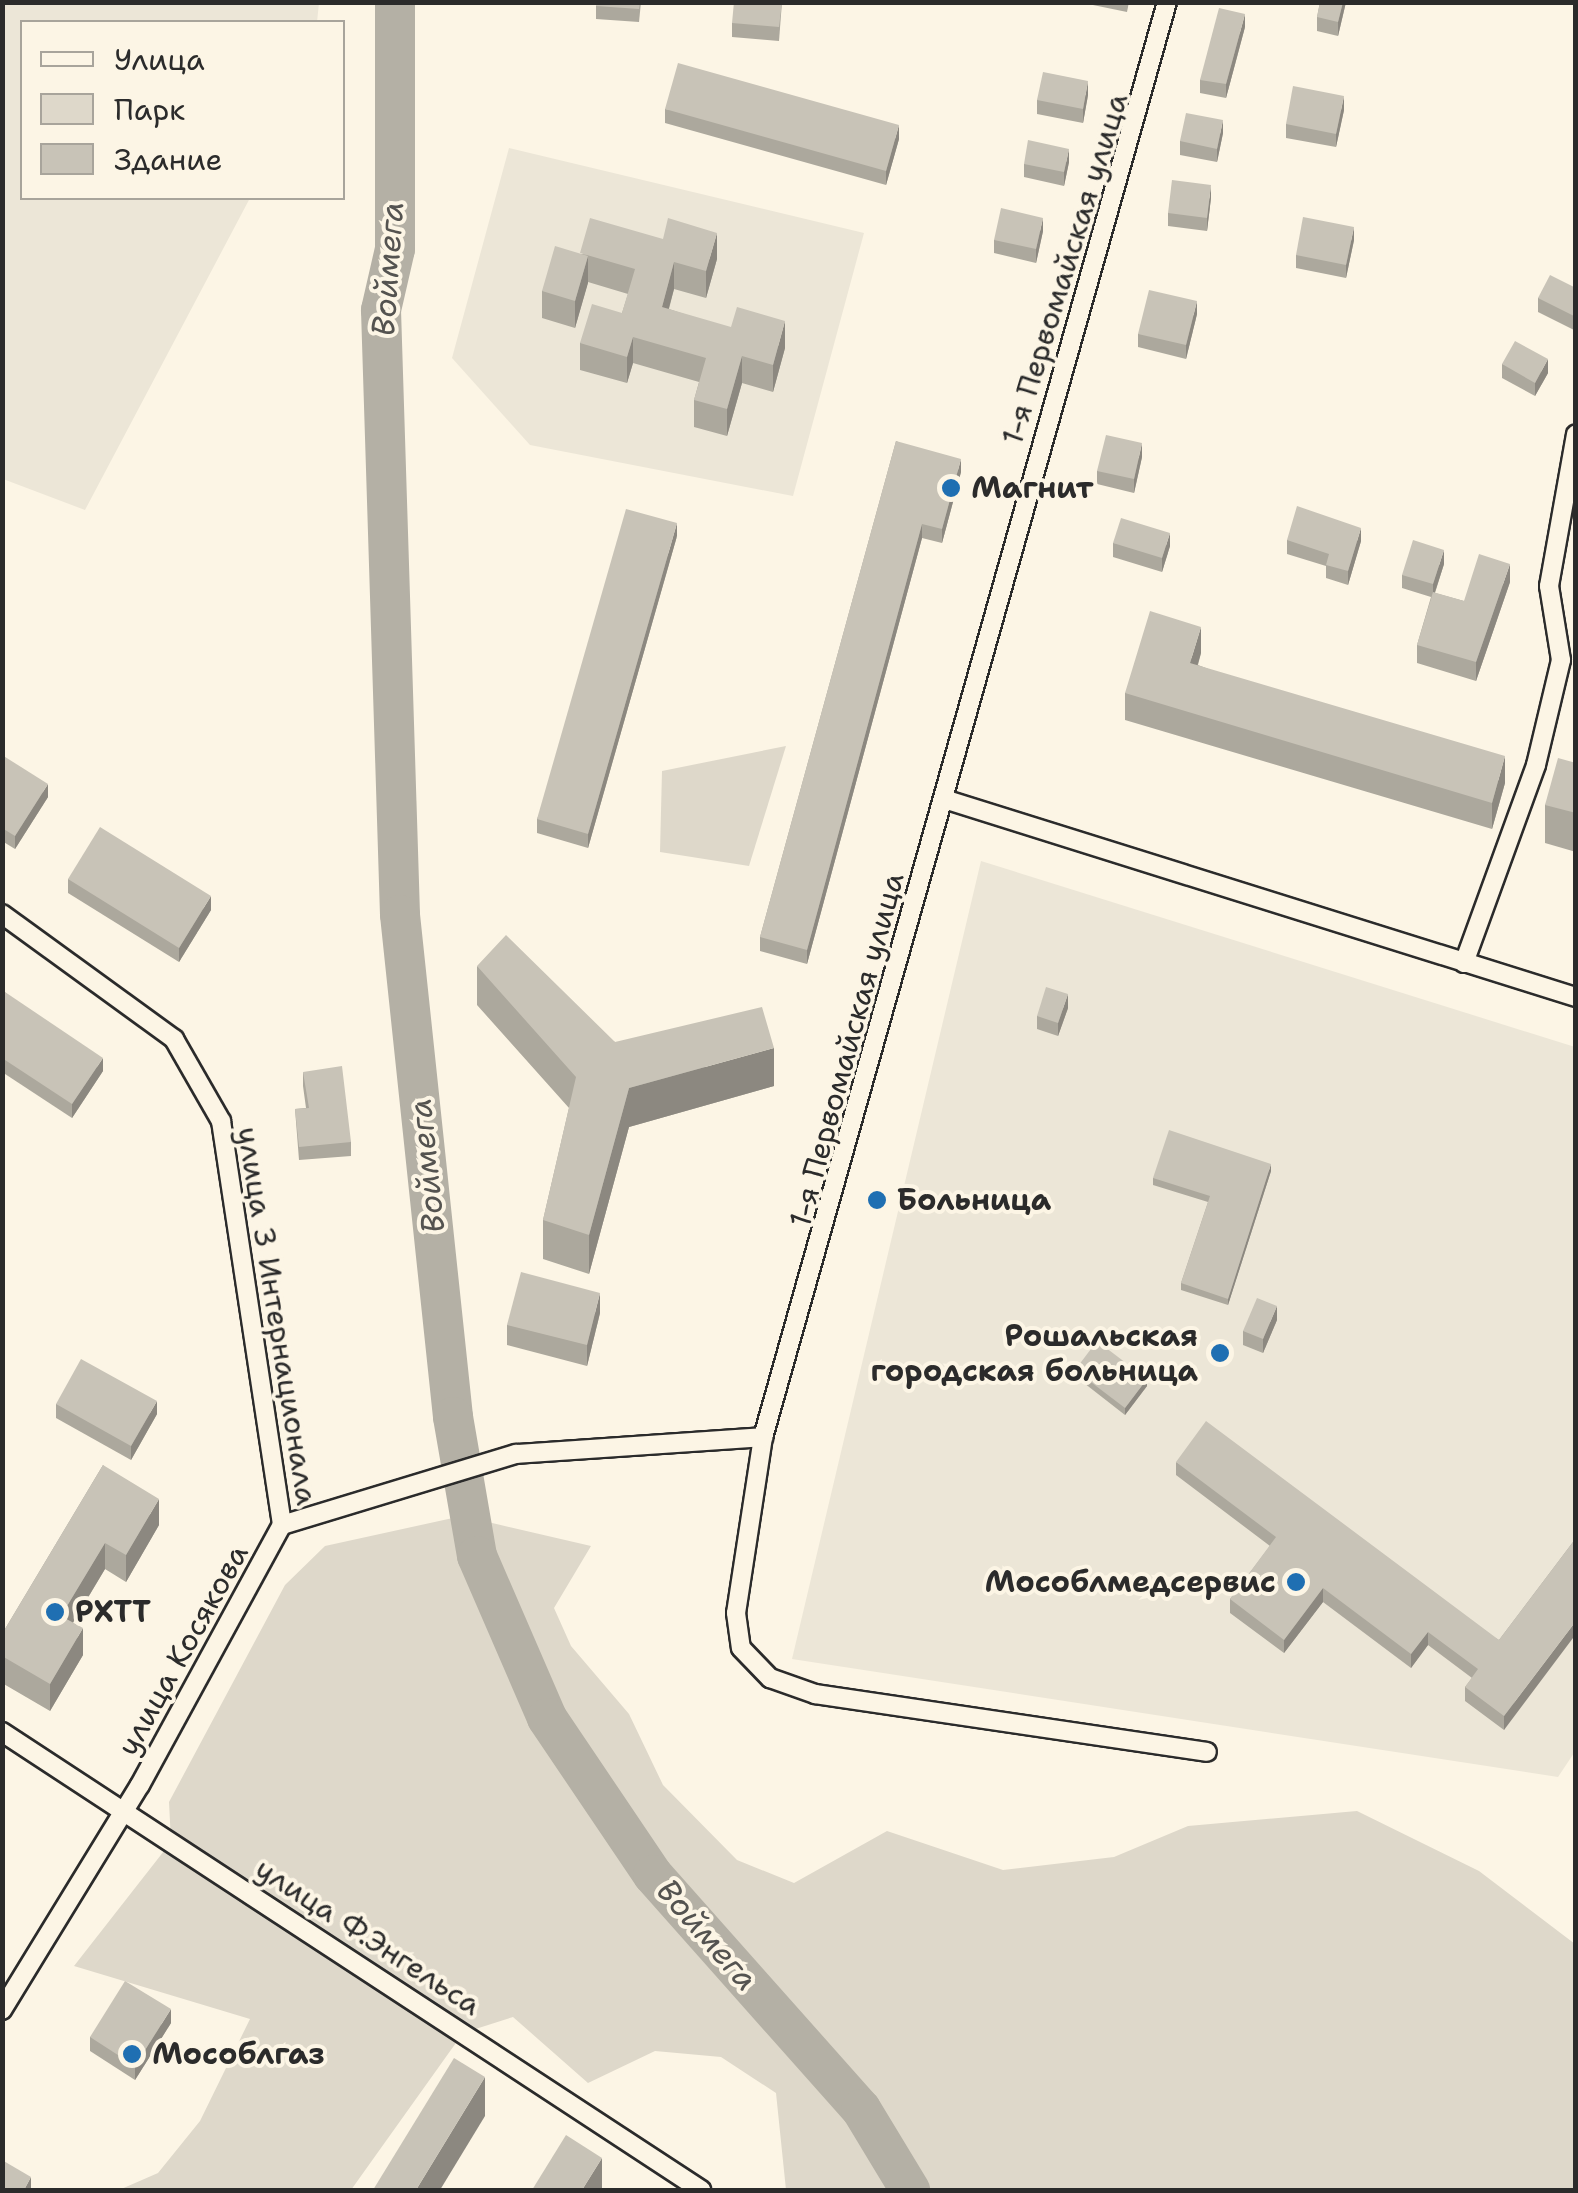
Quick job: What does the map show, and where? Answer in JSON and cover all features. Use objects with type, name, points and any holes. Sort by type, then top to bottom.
[{"type":"street","name":"1-я Первомайская улица","points":[[1166,2],[762,1438],[736,1612],[740,1648],[770,1678],[815,1694],[1207,1752]]},
{"type":"street","points":[[1464,963],[1536,765],[1561,660],[1549,586],[1576,434]]},
{"type":"street","points":[[944,799],[1576,997]]},
{"type":"street","name":"улица 3 Интернационала","points":[[2,914],[174,1039],[220,1121],[282,1525]]},
{"type":"street","name":"улица Косякова","points":[[2,2010],[125,1811],[282,1525],[516,1454],[762,1438]]},
{"type":"street","name":"улица Ф.Энгельса","points":[[2,1732],[701,2190]]},
{"type":"shaded area","points":[[2,3],[319,3],[317,20],[20,20],[20,200],[249,200],[85,510],[3,479]]},
{"type":"shaded area","points":[[509,148],[864,233],[793,496],[530,445],[452,358]]},
{"type":"shaded area","name":"Рошальская городская больница","points":[[981,861],[1575,1047],[1576,1750],[1558,1777],[792,1659]]},
{"type":"green space","points":[[786,746],[749,866],[660,852],[662,771]]},
{"type":"green space","points":[[462,1516],[591,1546],[554,1608],[571,1646],[629,1714],[663,1785],[737,1860],[794,1883],[887,1831],[1003,1870],[1114,1857],[1188,1826],[1357,1811],[1479,1871],[1575,1944],[1575,2190],[786,2190],[776,2093],[721,2057],[655,2051],[588,2083],[513,2017],[463,2033],[351,2190],[119,2190],[158,2173],[200,2121],[250,2019],[74,1966],[171,1842],[169,1802],[285,1585],[325,1546]]},
{"type":"building","points":[[596,2],[640,2],[639,9],[596,6]]},
{"type":"building","points":[[734,2],[782,2],[779,27],[732,23]]},
{"type":"building","points":[[1320,2],[1343,2],[1338,22],[1317,17]]},
{"type":"building","points":[[1219,8],[1245,14],[1226,84],[1200,80]]},
{"type":"building","points":[[678,63],[899,125],[886,171],[665,109]]},
{"type":"building","points":[[1043,72],[1088,81],[1083,109],[1037,100]]},
{"type":"building","points":[[1293,86],[1344,96],[1336,134],[1286,124]]},
{"type":"building","points":[[1186,113],[1223,120],[1217,149],[1180,141]]},
{"type":"building","points":[[1028,140],[1069,149],[1064,172],[1024,164]]},
{"type":"building","points":[[1172,180],[1211,185],[1207,218],[1168,213]]},
{"type":"building","points":[[1001,208],[1043,218],[1036,249],[994,240]]},
{"type":"building","points":[[1303,217],[1354,227],[1346,265],[1296,255]]},
{"type":"building","points":[[590,218],[663,239],[668,218],[717,233],[706,271],[674,262],[662,307],[731,327],[737,307],[785,321],[773,365],[742,356],[727,409],[694,400],[706,358],[633,337],[627,357],[580,343],[592,304],[622,313],[635,269],[580,253]]},
{"type":"building","points":[[555,246],[588,256],[575,301],[542,291]]},
{"type":"building","points":[[1550,275],[1576,288],[1576,317],[1538,298]]},
{"type":"building","points":[[1149,290],[1197,301],[1186,345],[1138,334]]},
{"type":"building","points":[[1515,341],[1548,359],[1535,383],[1502,364]]},
{"type":"building","points":[[1106,435],[1142,443],[1134,479],[1097,471]]},
{"type":"building","points":[[896,441],[961,459],[942,529],[922,524],[807,950],[760,937]]},
{"type":"building","points":[[1297,506],[1361,528],[1348,571],[1326,565],[1329,554],[1287,540]]},
{"type":"building","points":[[626,509],[677,523],[588,834],[537,819]]},
{"type":"building","points":[[1121,518],[1170,533],[1162,558],[1113,543]]},
{"type":"building","points":[[1413,540],[1444,550],[1433,584],[1402,575]]},
{"type":"building","points":[[1479,554],[1510,564],[1476,662],[1417,645],[1433,592],[1464,601]]},
{"type":"building","points":[[1150,611],[1201,627],[1190,663],[1505,756],[1492,803],[1125,693]]},
{"type":"building","points":[[2,755],[48,784],[15,836],[2,828]]},
{"type":"building","points":[[1558,758],[1576,763],[1576,813],[1545,805]]},
{"type":"building","points":[[100,827],[211,896],[179,948],[68,879]]},
{"type":"building","points":[[506,935],[615,1042],[762,1007],[774,1048],[629,1088],[589,1235],[543,1220],[576,1077],[477,966]]},
{"type":"building","points":[[1046,987],[1068,994],[1058,1023],[1037,1016]]},
{"type":"building","points":[[2,990],[103,1058],[72,1104],[2,1058]]},
{"type":"building","points":[[342,1066],[351,1142],[299,1147],[295,1109],[309,1108],[303,1072]]},
{"type":"building","points":[[1169,1130],[1271,1164],[1228,1299],[1181,1283],[1210,1196],[1153,1178]]},
{"type":"building","points":[[521,1272],[600,1293],[587,1345],[507,1325]]},
{"type":"building","points":[[1257,1298],[1277,1306],[1263,1339],[1243,1331]]},
{"type":"building","points":[[1097,1341],[1147,1379],[1125,1408],[1075,1370]]},
{"type":"building","points":[[81,1359],[157,1401],[131,1446],[56,1404]]},
{"type":"building","points":[[1206,1421],[1499,1640],[1576,1538],[1576,1621],[1504,1716],[1465,1687],[1478,1669],[1428,1632],[1411,1654],[1323,1588],[1284,1640],[1230,1599],[1276,1537],[1176,1462]]},
{"type":"building","name":"РХТТ","points":[[103,1465],[159,1499],[126,1555],[105,1543],[61,1616],[83,1628],[50,1684],[2,1656],[2,1634]]},
{"type":"building","points":[[125,1981],[171,2009],[135,2066],[90,2037]]},
{"type":"building","points":[[454,2058],[485,2077],[416,2190],[373,2190]]},
{"type":"building","points":[[566,2135],[602,2158],[582,2190],[532,2190]]},
{"type":"building","points":[[2,2160],[31,2177],[24,2190],[2,2190]]},
{"type":"waterway","name":"Воймега","points":[[395,2],[395,249],[381,310],[400,915],[453,1417],[477,1556],[547,1718],[653,1875],[861,2109],[910,2190]]},
{"type":"place","name":"Магнит","points":[[951,488]]},
{"type":"place","name":"Больница","points":[[877,1200]]},
{"type":"place","name":"Рошальская городская больница","points":[[1220,1353]]},
{"type":"place","name":"Мособлмедсервис","points":[[1296,1582]]},
{"type":"place","name":"РХТТ","points":[[55,1612]]},
{"type":"place","name":"Мособлгаз","points":[[132,2054]]}]
